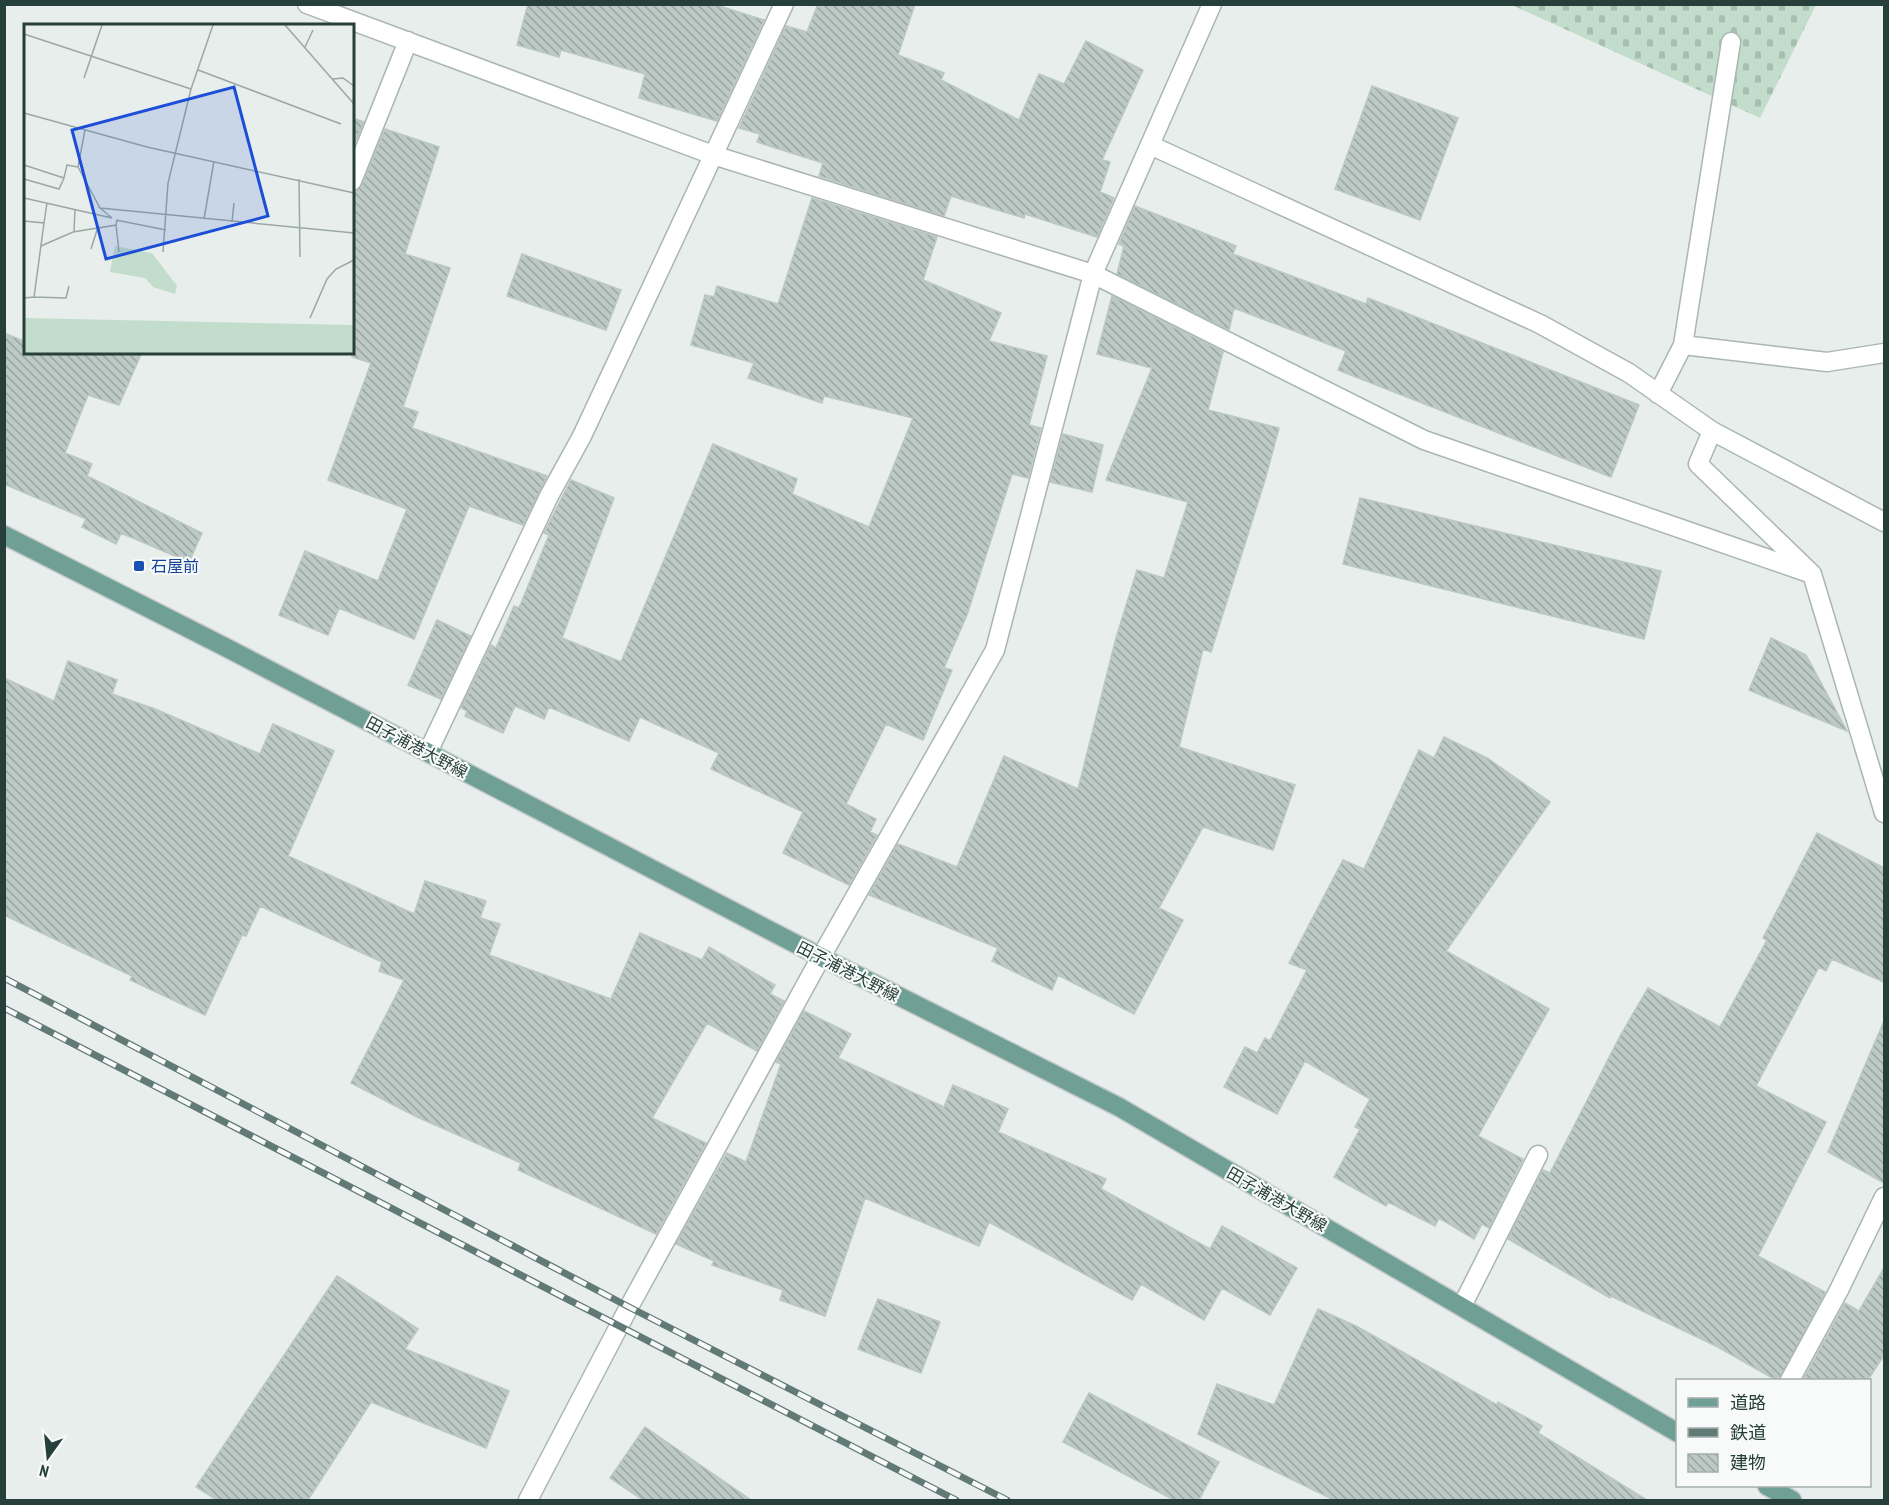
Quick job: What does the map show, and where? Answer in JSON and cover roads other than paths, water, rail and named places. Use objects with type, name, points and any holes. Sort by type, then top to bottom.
[{"type":"main road","name":"田子浦港大野線","points":[[4,535],[821,957],[1119,1107],[1676,1432]]},
{"type":"main road","points":[[1770,1487],[1792,1500]]},
{"type":"street","points":[[307,4],[713,155],[1093,274],[1424,440],[1812,574]]},
{"type":"street","points":[[428,752],[549,496],[582,436],[784,4]]},
{"type":"street","points":[[528,1500],[629,1306],[821,957],[995,650],[1093,274],[1212,4]]},
{"type":"street","points":[[354,176],[408,42]]},
{"type":"street","points":[[1658,394],[1683,345],[1731,42]]},
{"type":"street","points":[[1150,145],[1540,324],[1629,373],[1712,431],[1884,522]]},
{"type":"street","points":[[1683,345],[1827,362],[1884,353]]},
{"type":"street","points":[[1712,431],[1698,464],[1812,574],[1884,813]]},
{"type":"street","points":[[1462,1306],[1538,1155]]},
{"type":"street","points":[[1791,1379],[1839,1290],[1884,1197]]},
{"type":"railway","points":[[4,978],[629,1307],[1007,1500]]},
{"type":"railway","points":[[4,1008],[956,1500]]},
{"type":"place","name":"石屋前","points":[[139,566]]}]
